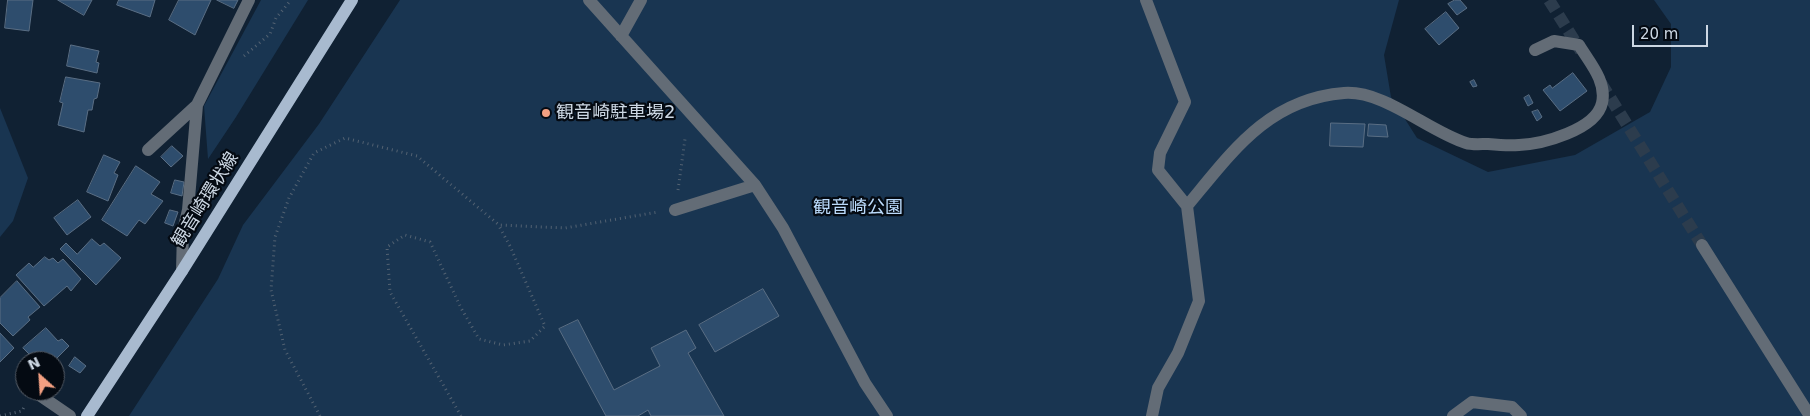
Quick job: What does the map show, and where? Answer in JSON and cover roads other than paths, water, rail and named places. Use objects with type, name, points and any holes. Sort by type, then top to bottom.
[{"type":"main road","name":"観音崎環状線","points":[[87,416],[182,271],[352,0]]},
{"type":"street","points":[[148,150],[197,105],[250,0]]},
{"type":"street","points":[[589,0],[755,185],[784,228],[865,383],[887,416]]},
{"type":"street","points":[[621,36],[641,0]]},
{"type":"street","points":[[1146,0],[1185,102],[1160,153],[1158,170],[1186,206],[1199,301],[1178,352],[1158,388],[1152,416]]},
{"type":"street","points":[[1186,206],[1238,144],[1273,116],[1307,100],[1346,93],[1369,96],[1392,104],[1432,128],[1467,143],[1519,145],[1558,138],[1590,122],[1602,104],[1602,83],[1579,45],[1554,40],[1535,50]]},
{"type":"street","points":[[182,271],[183,231],[188,210],[197,105]]},
{"type":"street","points":[[675,210],[755,185]]},
{"type":"street","points":[[1702,245],[1810,416]]},
{"type":"street","points":[[48,401],[70,416]]},
{"type":"street","points":[[1453,416],[1472,402],[1512,407],[1521,416]]},
{"type":"tunnel","points":[[1549,0],[1581,51]]},
{"type":"tunnel","points":[[1601,83],[1702,245]]},
{"type":"place","name":"観音崎駐車場2","points":[[546,113]]},
{"type":"park label","name":"観音崎公園","points":[[858,208]]}]
